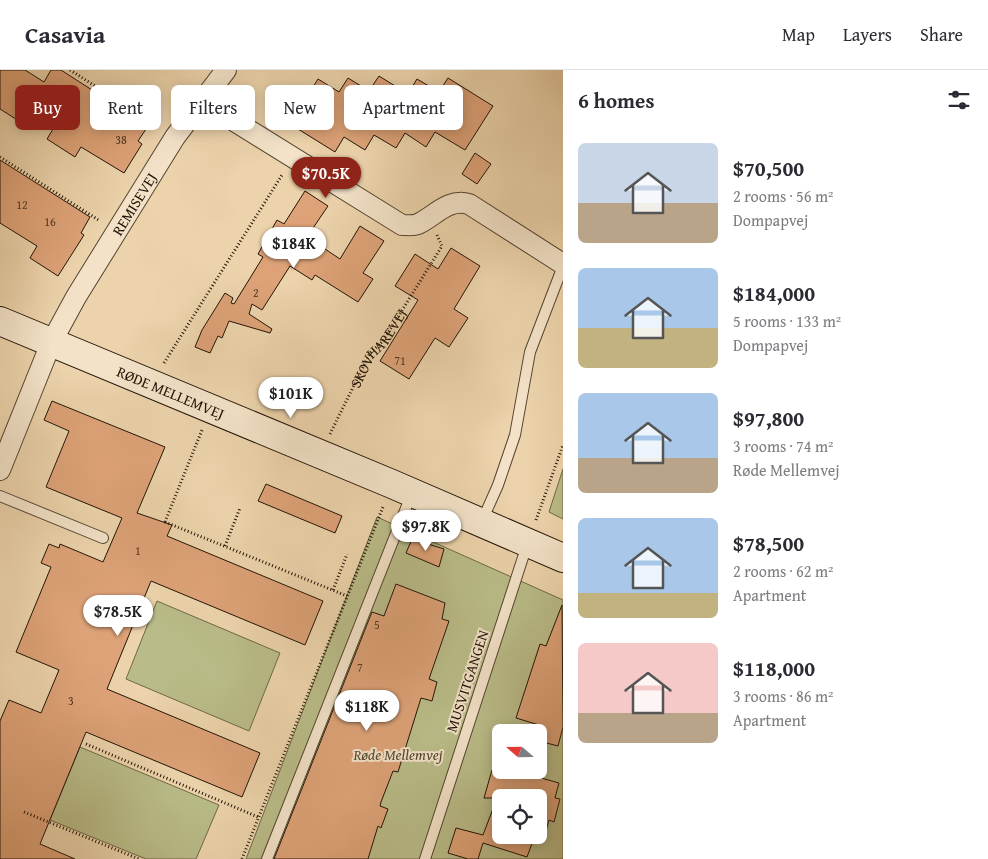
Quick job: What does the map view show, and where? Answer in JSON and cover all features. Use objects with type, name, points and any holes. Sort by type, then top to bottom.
[{"type":"street","name":"REMISEVEJ","points":[[214,85],[226,70]]},
{"type":"street","name":"REMISEVEJ","points":[[0,470],[52,343],[76,297],[180,130]]},
{"type":"street","points":[[248,130],[402,226],[416,225],[444,207],[460,201],[469,204],[563,265]]},
{"type":"street","name":"RØDE MELLEMVEJ","points":[[0,321],[402,488],[563,558]]},
{"type":"lane","points":[[481,522],[498,485],[514,434],[530,352],[563,265]]},
{"type":"lane","points":[[267,859],[402,488]]},
{"type":"lane","points":[[0,496],[103,538]]},
{"type":"lane","name":"MUSVITGANGEN","points":[[425,859],[528,542]]},
{"type":"path","points":[[70,70],[175,137]]},
{"type":"path","points":[[0,156],[116,232]]},
{"type":"path","points":[[151,384],[292,158]]},
{"type":"path","name":"SKOVHAREVEJ","points":[[320,454],[370,354],[383,341],[442,246]]},
{"type":"path","points":[[211,409],[165,522],[347,596]]},
{"type":"path","points":[[528,542],[563,445]]},
{"type":"path","points":[[242,859],[347,596],[402,488]]},
{"type":"path","points":[[225,546],[240,508]]},
{"type":"path","points":[[332,590],[347,554]]},
{"type":"path","points":[[86,744],[258,817]]},
{"type":"path","points":[[24,812],[139,859]]},
{"type":"green space","points":[[563,469],[563,519],[549,512]]},
{"type":"green space","name":"Røde Mellemvej","points":[[377,517],[563,600],[563,859],[246,859]]},
{"type":"green space","points":[[157,601],[280,653],[249,731],[126,679]]},
{"type":"green space","points":[[80,747],[219,805],[196,859],[146,859],[50,820]]},
{"type":"building","points":[[0,70],[25,70],[44,82],[51,70],[61,70],[90,89],[90,130],[145,130],[138,141],[142,144],[124,173],[81,147],[75,157],[47,139],[52,130],[80,130],[80,85],[15,85],[15,118],[0,109]]},
{"type":"building","points":[[379,76],[394,85],[373,85]]},
{"type":"building","points":[[348,78],[359,85],[344,85],[344,130],[463,130],[463,87],[493,106],[465,150],[435,132],[426,147],[405,133],[396,148],[374,135],[365,150],[344,137],[335,152],[300,130],[334,130],[334,89],[339,92]]},
{"type":"building","points":[[448,78],[459,85],[444,85]]},
{"type":"building","points":[[318,79],[328,85],[314,85]]},
{"type":"building","points":[[417,79],[427,85],[413,85]]},
{"type":"building","points":[[475,153],[491,164],[477,184],[462,174]]},
{"type":"building","points":[[0,160],[90,217],[81,233],[84,235],[58,276],[30,258],[37,246],[0,223]]},
{"type":"building","points":[[305,191],[328,206],[307,237],[340,259],[360,226],[384,241],[363,273],[373,279],[358,302],[315,275],[312,280],[290,266],[262,310],[252,304],[249,314],[272,329],[270,333],[229,321],[222,338],[218,336],[210,353],[195,347],[202,330],[225,293],[233,298],[231,303],[234,304],[263,257],[258,254],[277,220],[284,224]]},
{"type":"building","points":[[451,248],[480,266],[454,309],[468,318],[449,347],[435,338],[409,379],[380,361],[418,300],[395,286],[415,254],[438,269]]},
{"type":"building","points":[[52,401],[165,447],[137,513],[172,525],[167,536],[323,601],[305,645],[151,581],[107,689],[260,753],[242,797],[86,732],[40,844],[75,859],[0,859],[0,721],[9,700],[41,713],[59,670],[16,652],[51,567],[41,563],[49,544],[59,548],[60,544],[103,562],[122,518],[46,487],[69,431],[44,420]]},
{"type":"building","points":[[266,484],[342,516],[335,533],[258,501]]},
{"type":"building","points":[[412,539],[444,549],[439,567],[406,553]]},
{"type":"building","points":[[396,584],[445,603],[442,619],[449,621],[429,679],[437,682],[432,701],[421,698],[398,772],[393,771],[381,802],[380,806],[388,809],[381,828],[378,826],[368,859],[274,859],[372,612],[384,616]]},
{"type":"building","points":[[562,605],[563,727],[558,746],[548,743],[548,724],[536,724],[516,718],[540,644],[546,646]]},
{"type":"building","points":[[492,770],[492,779],[545,779],[559,783],[555,798],[560,799],[554,822],[549,820],[547,827],[547,789],[492,789],[492,798],[484,798]]},
{"type":"building","points":[[492,811],[492,844],[532,844],[527,857],[483,843],[478,859],[468,859],[448,853],[456,828],[483,835]]}]
